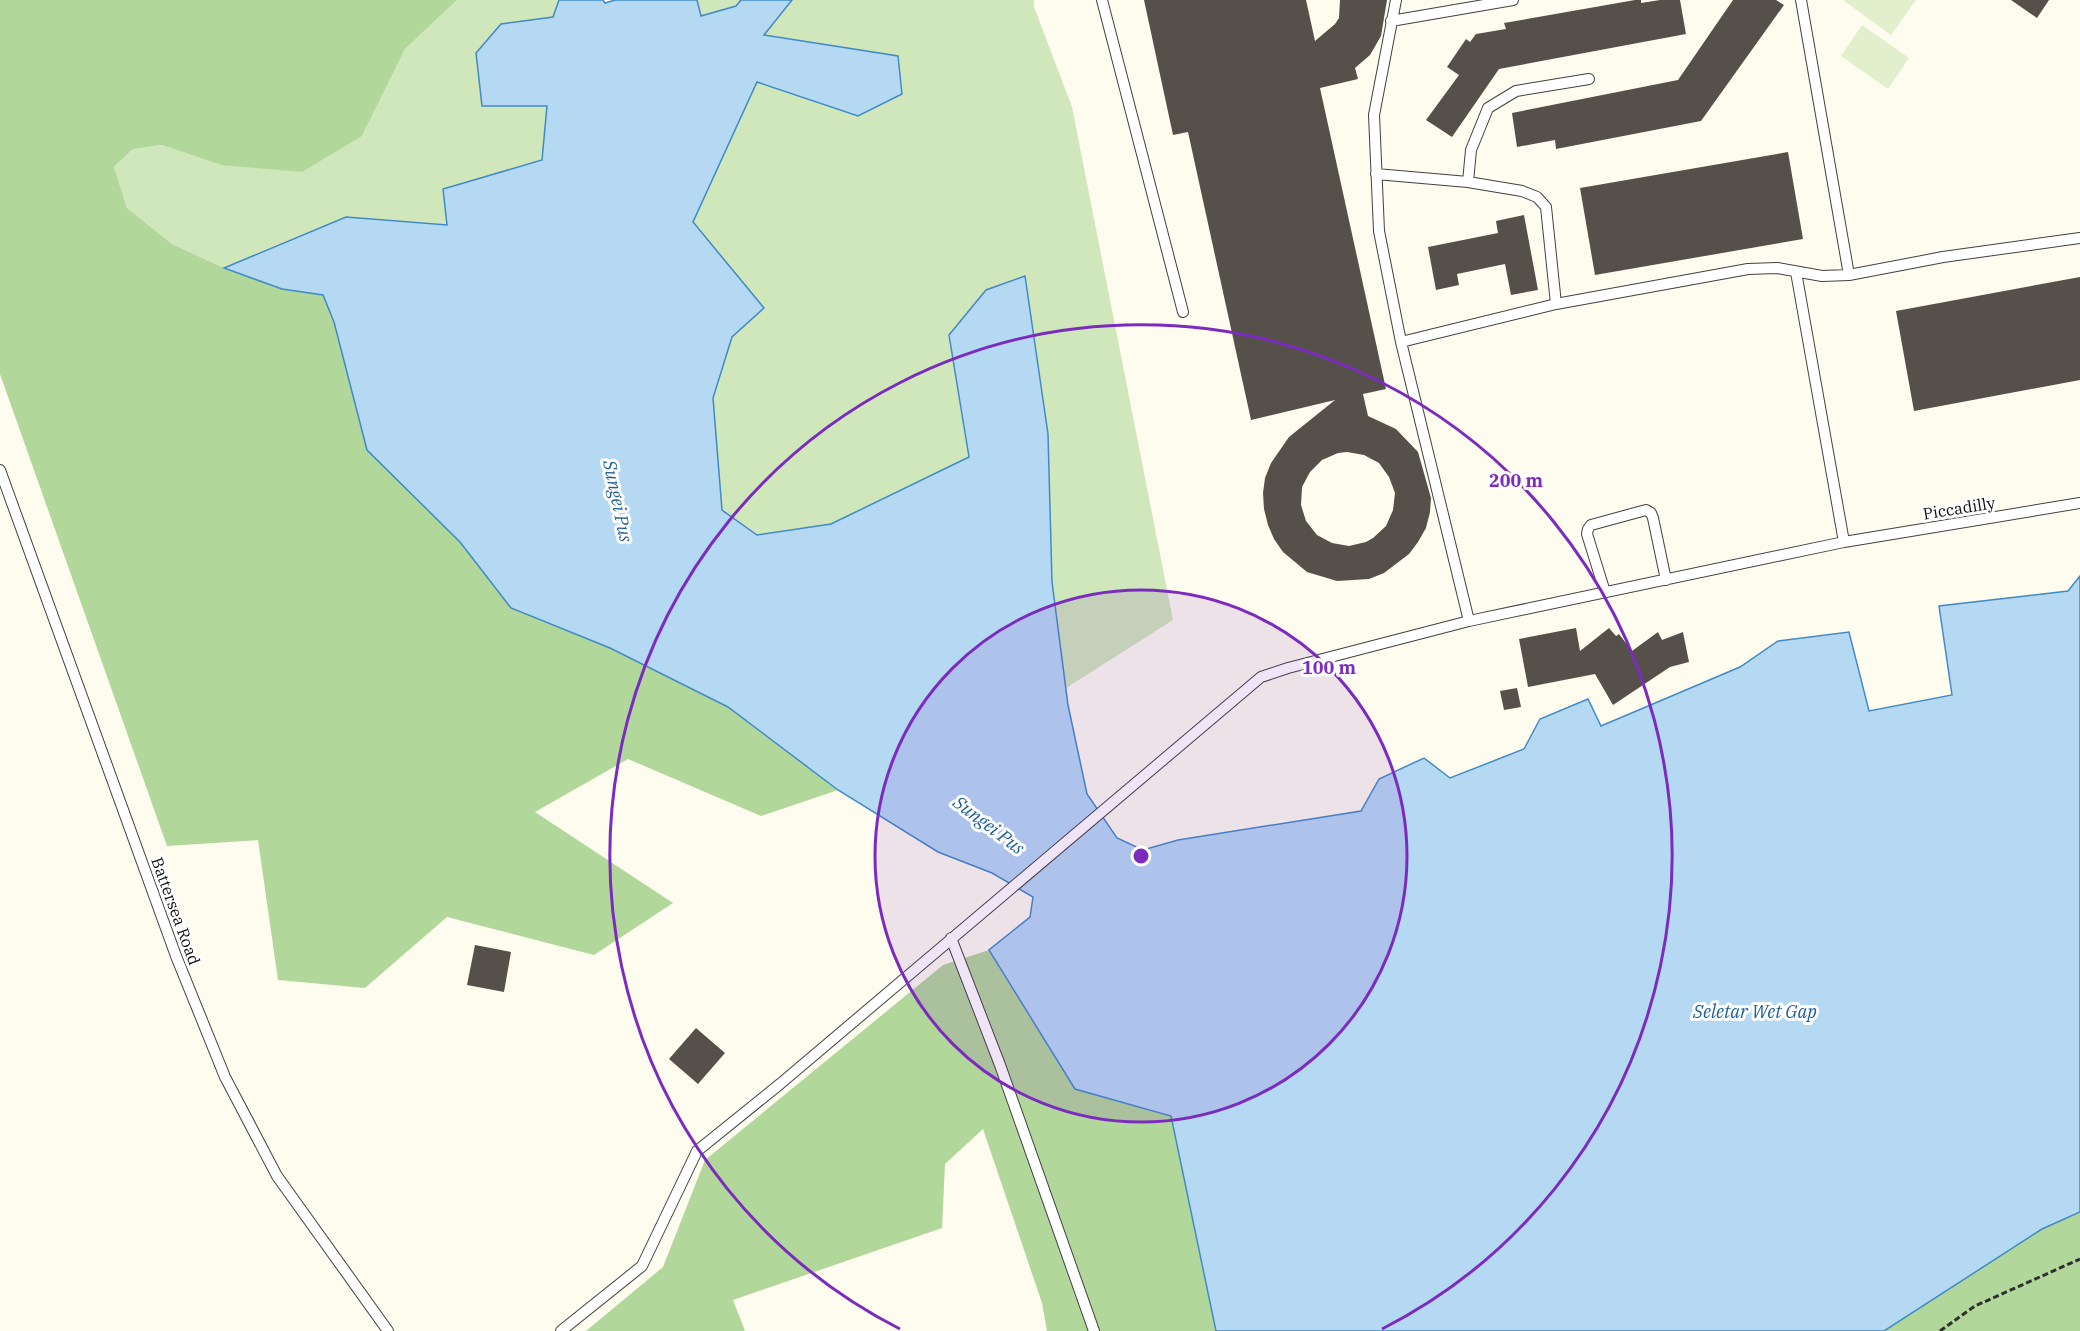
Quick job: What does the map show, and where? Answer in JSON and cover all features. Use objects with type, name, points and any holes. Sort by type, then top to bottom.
[{"type":"lane","points":[[1102,0],[1183,312]]},
{"type":"lane","points":[[1396,0],[1374,115],[1379,231],[1401,342],[1469,621]]},
{"type":"lane","points":[[1391,21],[1513,0]]},
{"type":"lane","points":[[1801,0],[1849,275]]},
{"type":"lane","points":[[1468,182],[1471,150],[1488,108],[1515,91],[1589,79]]},
{"type":"lane","points":[[1376,174],[1468,182],[1522,190],[1537,197],[1546,207],[1557,304]]},
{"type":"lane","points":[[1401,342],[1557,304],[1748,269],[1777,268],[1822,276],[1849,275],[1943,257],[2080,238]]},
{"type":"lane","points":[[1796,272],[1844,542]]},
{"type":"lane","name":"Battersea Road","points":[[0,470],[176,956],[225,1077],[277,1176],[388,1331]]},
{"type":"lane","name":"Piccadilly","points":[[561,1331],[642,1266],[697,1151],[780,1084],[1261,677],[1469,621],[1605,592],[1844,542],[2080,503]]},
{"type":"lane","points":[[1605,592],[1587,534],[1588,529],[1591,525],[1646,510],[1653,518],[1666,580]]},
{"type":"lane","points":[[951,938],[1000,1065],[1094,1331]]},
{"type":"path","points":[[1940,1331],[1975,1306],[2080,1258]]},
{"type":"green space","points":[[0,0],[457,0],[405,49],[362,136],[302,172],[221,165],[162,145],[133,149],[114,167],[127,208],[172,244],[224,268],[282,289],[323,295],[334,322],[460,542],[511,608],[610,648],[728,707],[838,790],[761,816],[628,759],[535,812],[673,903],[594,955],[447,917],[365,988],[278,980],[258,840],[167,846],[0,374]]},
{"type":"green space","points":[[457,0],[559,0],[553,17],[501,24],[547,106],[543,160],[444,189],[448,225],[346,217],[224,268],[172,244],[127,208],[114,167],[133,149],[162,145],[221,165],[362,136],[405,49]]},
{"type":"green space","points":[[697,0],[741,0],[736,6],[701,16]]},
{"type":"green space","points":[[792,0],[1034,0],[1034,7],[1072,107],[1173,620],[1066,688],[1052,582],[1048,434],[1025,277],[949,335],[969,457],[831,524],[757,535],[722,510],[713,398],[732,337],[764,308],[693,222],[757,82],[858,116],[898,56],[763,35]]},
{"type":"green space","points":[[1843,0],[1916,0],[1891,35]]},
{"type":"green space","points":[[1862,25],[1909,58],[1888,89],[1841,56]]},
{"type":"green space","points":[[989,950],[1075,1089],[1171,1116],[1216,1331],[1047,1331],[1042,1303],[983,1129],[945,1164],[942,1228],[733,1300],[745,1331],[586,1331],[663,1267],[705,1160],[943,965]]},
{"type":"green space","points":[[2080,1212],[2080,1331],[1884,1331],[2042,1229]]},
{"type":"water","name":"Seletar Wet Gap","points":[[559,0],[603,0],[605,3],[615,0],[697,0],[701,16],[736,6],[741,0],[792,0],[764,35],[898,56],[902,94],[858,116],[757,82],[693,222],[764,308],[732,337],[713,398],[722,510],[757,535],[831,524],[969,457],[949,335],[986,290],[1025,276],[1048,434],[1052,582],[1068,705],[1087,794],[1117,838],[1143,850],[1178,840],[1361,811],[1379,779],[1424,758],[1450,778],[1524,749],[1540,719],[1588,699],[1601,726],[1740,667],[1778,641],[1849,632],[1869,711],[1952,695],[1939,606],[2068,591],[2080,576],[2080,1212],[2042,1229],[1884,1331],[1216,1331],[1171,1116],[1075,1089],[989,950],[1030,917],[1033,897],[992,873],[938,852],[838,790],[728,707],[610,648],[511,608],[460,542],[367,450],[334,322],[323,295],[282,289],[224,268],[346,217],[447,225],[443,189],[542,160],[547,106],[482,106],[476,53],[501,24],[553,17]]},
{"type":"building","points":[[1144,0],[1306,0],[1315,41],[1339,18],[1340,0],[1387,0],[1381,36],[1370,55],[1355,68],[1358,79],[1320,88],[1386,389],[1363,394],[1368,416],[1396,429],[1418,452],[1431,498],[1426,528],[1418,542],[1409,554],[1384,573],[1369,579],[1337,581],[1307,572],[1283,552],[1274,539],[1264,509],[1263,493],[1265,478],[1271,463],[1289,437],[1335,400],[1251,420],[1188,132],[1173,135]],"holes":[[[1338,453],[1364,455],[1379,463],[1389,477],[1395,493],[1393,510],[1386,526],[1366,542],[1349,546],[1332,543],[1317,535],[1306,521],[1301,505],[1302,487],[1310,472],[1322,460]]]},
{"type":"building","points":[[1641,0],[1641,3],[1680,0],[1686,34],[1499,69],[1452,137],[1426,120],[1459,75],[1447,67],[1466,39],[1470,42],[1476,34],[1506,29],[1504,23]]},
{"type":"building","points":[[1733,0],[1776,0],[1784,5],[1701,121],[1556,149],[1555,140],[1517,147],[1512,113],[1678,80]]},
{"type":"building","points":[[2011,0],[2049,0],[2037,18]]},
{"type":"building","points":[[1788,152],[1803,239],[1595,275],[1580,188]]},
{"type":"building","points":[[1524,215],[1538,290],[1511,295],[1505,264],[1457,274],[1459,285],[1436,290],[1428,247],[1498,233],[1496,221]]},
{"type":"building","points":[[2080,277],[2080,380],[1914,411],[1896,311]]},
{"type":"building","points":[[1576,628],[1580,651],[1609,628],[1616,636],[1619,634],[1632,651],[1658,632],[1662,640],[1683,632],[1689,662],[1670,667],[1613,705],[1595,674],[1528,687],[1519,639]]},
{"type":"building","points":[[1517,688],[1521,707],[1504,710],[1500,691]]},
{"type":"building","points":[[475,945],[511,952],[504,992],[467,985]]},
{"type":"building","points":[[696,1028],[725,1053],[698,1084],[669,1059]]},
{"type":"water label","name":"Sungei Pus","points":[[618,501]]},
{"type":"water label","name":"Sungei Pus","points":[[989,825]]}]
